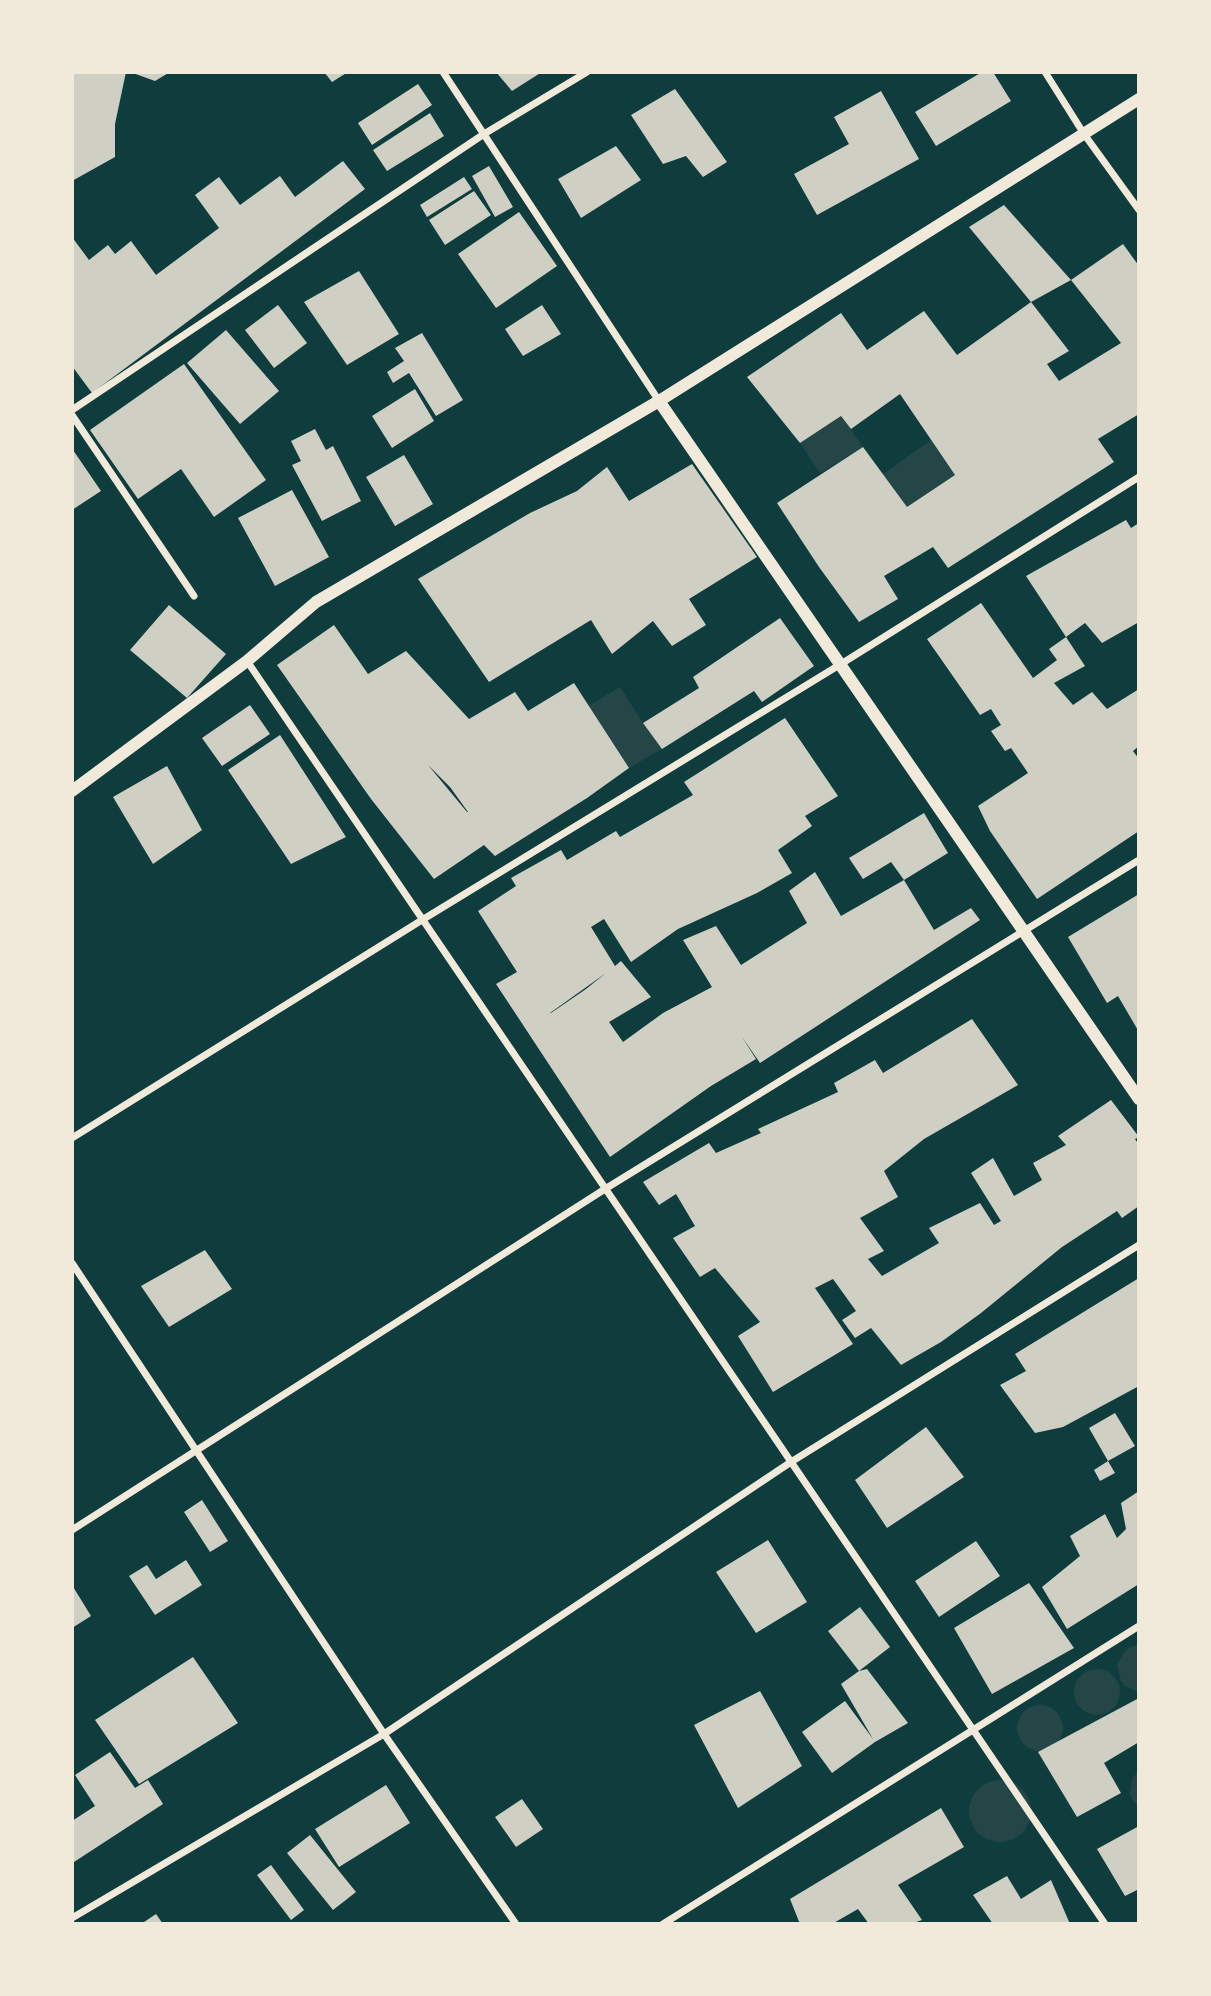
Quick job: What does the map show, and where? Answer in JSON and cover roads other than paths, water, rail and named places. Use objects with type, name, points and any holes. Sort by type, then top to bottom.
[{"type":"street","points":[[443,72],[659,401],[1139,1099]]},
{"type":"street","points":[[194,596],[72,413],[484,134],[587,72]]},
{"type":"street","points":[[1045,72],[1084,134],[1139,209]]},
{"type":"street","points":[[72,791],[247,662],[316,602],[659,401],[1139,99]]},
{"type":"street","points":[[72,1138],[1139,477]]},
{"type":"street","points":[[247,662],[1105,1924]]},
{"type":"street","points":[[72,1530],[605,1189],[1139,860]]},
{"type":"street","points":[[72,1918],[384,1734],[791,1462],[1139,1245]]},
{"type":"street","points":[[72,1263],[384,1734],[516,1924]]},
{"type":"street","points":[[663,1924],[1139,1626]]}]
